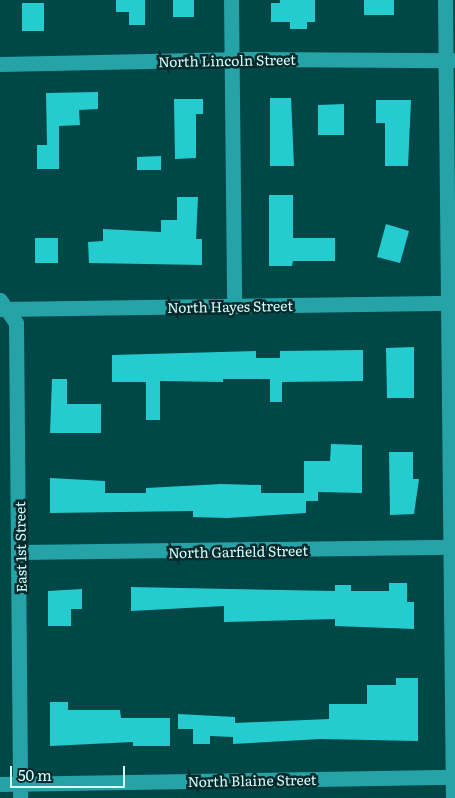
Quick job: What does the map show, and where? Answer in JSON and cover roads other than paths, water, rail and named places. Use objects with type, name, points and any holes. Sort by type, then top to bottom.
[{"type":"street","points":[[231,0],[234,306]]},
{"type":"street","points":[[445,0],[450,60],[453,798]]},
{"type":"street","name":"North Lincoln Street","points":[[0,64],[232,59],[450,60]]},
{"type":"street","name":"North Hayes Street","points":[[2,306],[452,304]]},
{"type":"street","name":"East 1st Street","points":[[2,306],[16,323],[20,552],[20,791]]},
{"type":"street","name":"North Garfield Street","points":[[20,552],[453,547]]},
{"type":"street","name":"North Blaine Street","points":[[0,784],[20,791],[454,777]]}]
